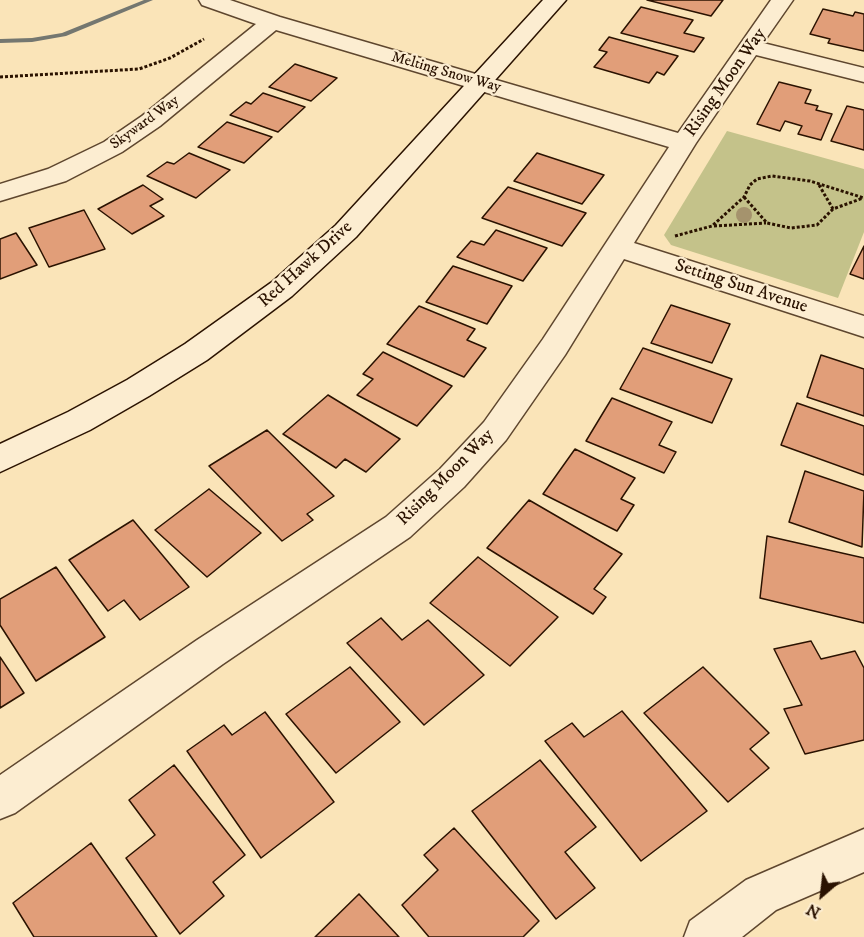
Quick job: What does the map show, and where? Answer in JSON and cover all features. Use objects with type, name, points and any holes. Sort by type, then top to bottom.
[{"type":"street","name":"Melting Snow Way","points":[[210,0],[265,27],[481,83],[684,143]]},
{"type":"street","name":"Red Hawk Drive","points":[[0,459],[78,421],[138,388],[196,352],[282,289],[346,231],[555,0]]},
{"type":"street","name":"Rising Moon Way","points":[[0,799],[210,652],[398,527],[452,478],[495,431],[554,347],[684,143],[783,0]]},
{"type":"street","name":"Skyward Way","points":[[0,193],[57,175],[113,147],[151,121],[265,27]]},
{"type":"street","points":[[751,47],[864,75]]},
{"type":"street","name":"Setting Sun Avenue","points":[[618,247],[864,327]]},
{"type":"street","points":[[706,937],[761,895],[864,850]]},
{"type":"path","points":[[0,77],[139,69],[170,58],[219,32],[239,28],[265,27]]},
{"type":"path","points":[[712,226],[744,197],[750,184],[757,179],[772,176],[789,176],[864,198]]},
{"type":"path","points":[[819,185],[833,209]]},
{"type":"path","points":[[744,197],[767,223]]},
{"type":"path","points":[[650,257],[669,238],[712,226],[767,223],[790,228],[808,228],[817,225],[833,209],[864,198]]},
{"type":"shaded area","points":[[727,131],[864,169],[864,232],[838,298],[671,245],[664,235]]},
{"type":"building","points":[[647,0],[723,0],[711,16]]},
{"type":"building","points":[[641,7],[693,20],[684,33],[704,38],[694,52],[621,33]]},
{"type":"building","points":[[823,9],[853,16],[855,12],[864,14],[864,51],[828,43],[830,39],[810,34]]},
{"type":"building","points":[[609,37],[678,56],[664,75],[657,72],[649,83],[594,67],[607,52],[599,50]]},
{"type":"building","points":[[295,64],[337,78],[311,101],[269,87]]},
{"type":"building","points":[[779,82],[811,90],[805,103],[818,106],[816,110],[832,114],[821,140],[798,134],[802,126],[785,121],[780,131],[757,124]]},
{"type":"building","points":[[263,93],[305,107],[278,132],[230,115],[246,102],[251,104]]},
{"type":"building","points":[[847,106],[864,110],[864,150],[831,141]]},
{"type":"building","points":[[227,122],[272,137],[244,163],[198,147]]},
{"type":"building","points":[[189,153],[230,170],[196,198],[147,176],[167,162],[174,164]]},
{"type":"building","points":[[537,153],[604,175],[582,204],[514,181]]},
{"type":"building","points":[[143,185],[163,199],[150,206],[164,216],[132,234],[98,209]]},
{"type":"building","points":[[508,187],[586,213],[562,246],[482,218]]},
{"type":"building","points":[[84,210],[105,249],[49,267],[29,228]]},
{"type":"building","points":[[496,230],[547,248],[523,281],[457,257],[471,241],[484,245]]},
{"type":"building","points":[[16,233],[37,265],[0,279],[0,239]]},
{"type":"building","points":[[864,246],[864,279],[850,274]]},
{"type":"building","points":[[453,266],[512,286],[487,324],[426,302]]},
{"type":"building","points":[[671,305],[730,324],[712,363],[651,343]]},
{"type":"building","points":[[419,306],[475,329],[467,340],[486,348],[464,377],[387,344]]},
{"type":"building","points":[[643,348],[732,379],[712,423],[620,389]]},
{"type":"building","points":[[383,352],[452,386],[417,426],[357,395],[373,379],[363,374]]},
{"type":"building","points":[[821,355],[864,369],[864,416],[807,397]]},
{"type":"building","points":[[328,395],[400,439],[366,472],[345,459],[336,468],[283,434]]},
{"type":"building","points":[[612,398],[672,422],[659,445],[676,452],[664,473],[586,441]]},
{"type":"building","points":[[797,403],[864,426],[864,475],[781,445]]},
{"type":"building","points":[[267,430],[334,496],[307,514],[313,520],[282,541],[209,466]]},
{"type":"building","points":[[575,449],[635,478],[621,499],[634,505],[617,531],[543,494]]},
{"type":"building","points":[[805,471],[864,491],[862,547],[789,522]]},
{"type":"building","points":[[209,489],[261,533],[207,577],[155,530]]},
{"type":"building","points":[[529,500],[622,554],[594,589],[606,597],[593,614],[487,548]]},
{"type":"building","points":[[133,520],[189,587],[140,620],[124,600],[108,611],[69,560]]},
{"type":"building","points":[[767,536],[864,558],[864,623],[760,598]]},
{"type":"building","points":[[478,557],[558,617],[510,666],[430,603]]},
{"type":"building","points":[[56,567],[105,637],[36,681],[0,625],[0,599]]},
{"type":"building","points":[[381,618],[402,640],[428,620],[484,675],[424,725],[347,643]]},
{"type":"building","points":[[811,641],[821,659],[855,651],[864,668],[864,740],[805,754],[784,709],[802,705],[774,649]]},
{"type":"building","points":[[0,657],[24,693],[0,708]]},
{"type":"building","points":[[350,667],[400,722],[336,773],[286,714]]},
{"type":"building","points":[[703,667],[769,733],[750,749],[769,768],[728,802],[644,713]]},
{"type":"building","points":[[622,711],[707,811],[641,861],[545,741],[572,723],[584,737]]},
{"type":"building","points":[[265,712],[334,802],[261,858],[187,751],[224,725],[232,735]]},
{"type":"building","points":[[540,760],[596,827],[565,852],[595,888],[556,919],[472,811]]},
{"type":"building","points":[[174,765],[245,855],[213,882],[224,896],[180,934],[126,858],[155,835],[129,800]]},
{"type":"building","points":[[454,828],[539,921],[523,937],[429,937],[402,905],[438,870],[424,855]]},
{"type":"building","points":[[91,843],[157,937],[34,937],[13,903]]},
{"type":"building","points":[[359,894],[399,937],[315,937]]},
{"type":"waterway","points":[[0,41],[32,40],[64,35],[150,0]]}]
